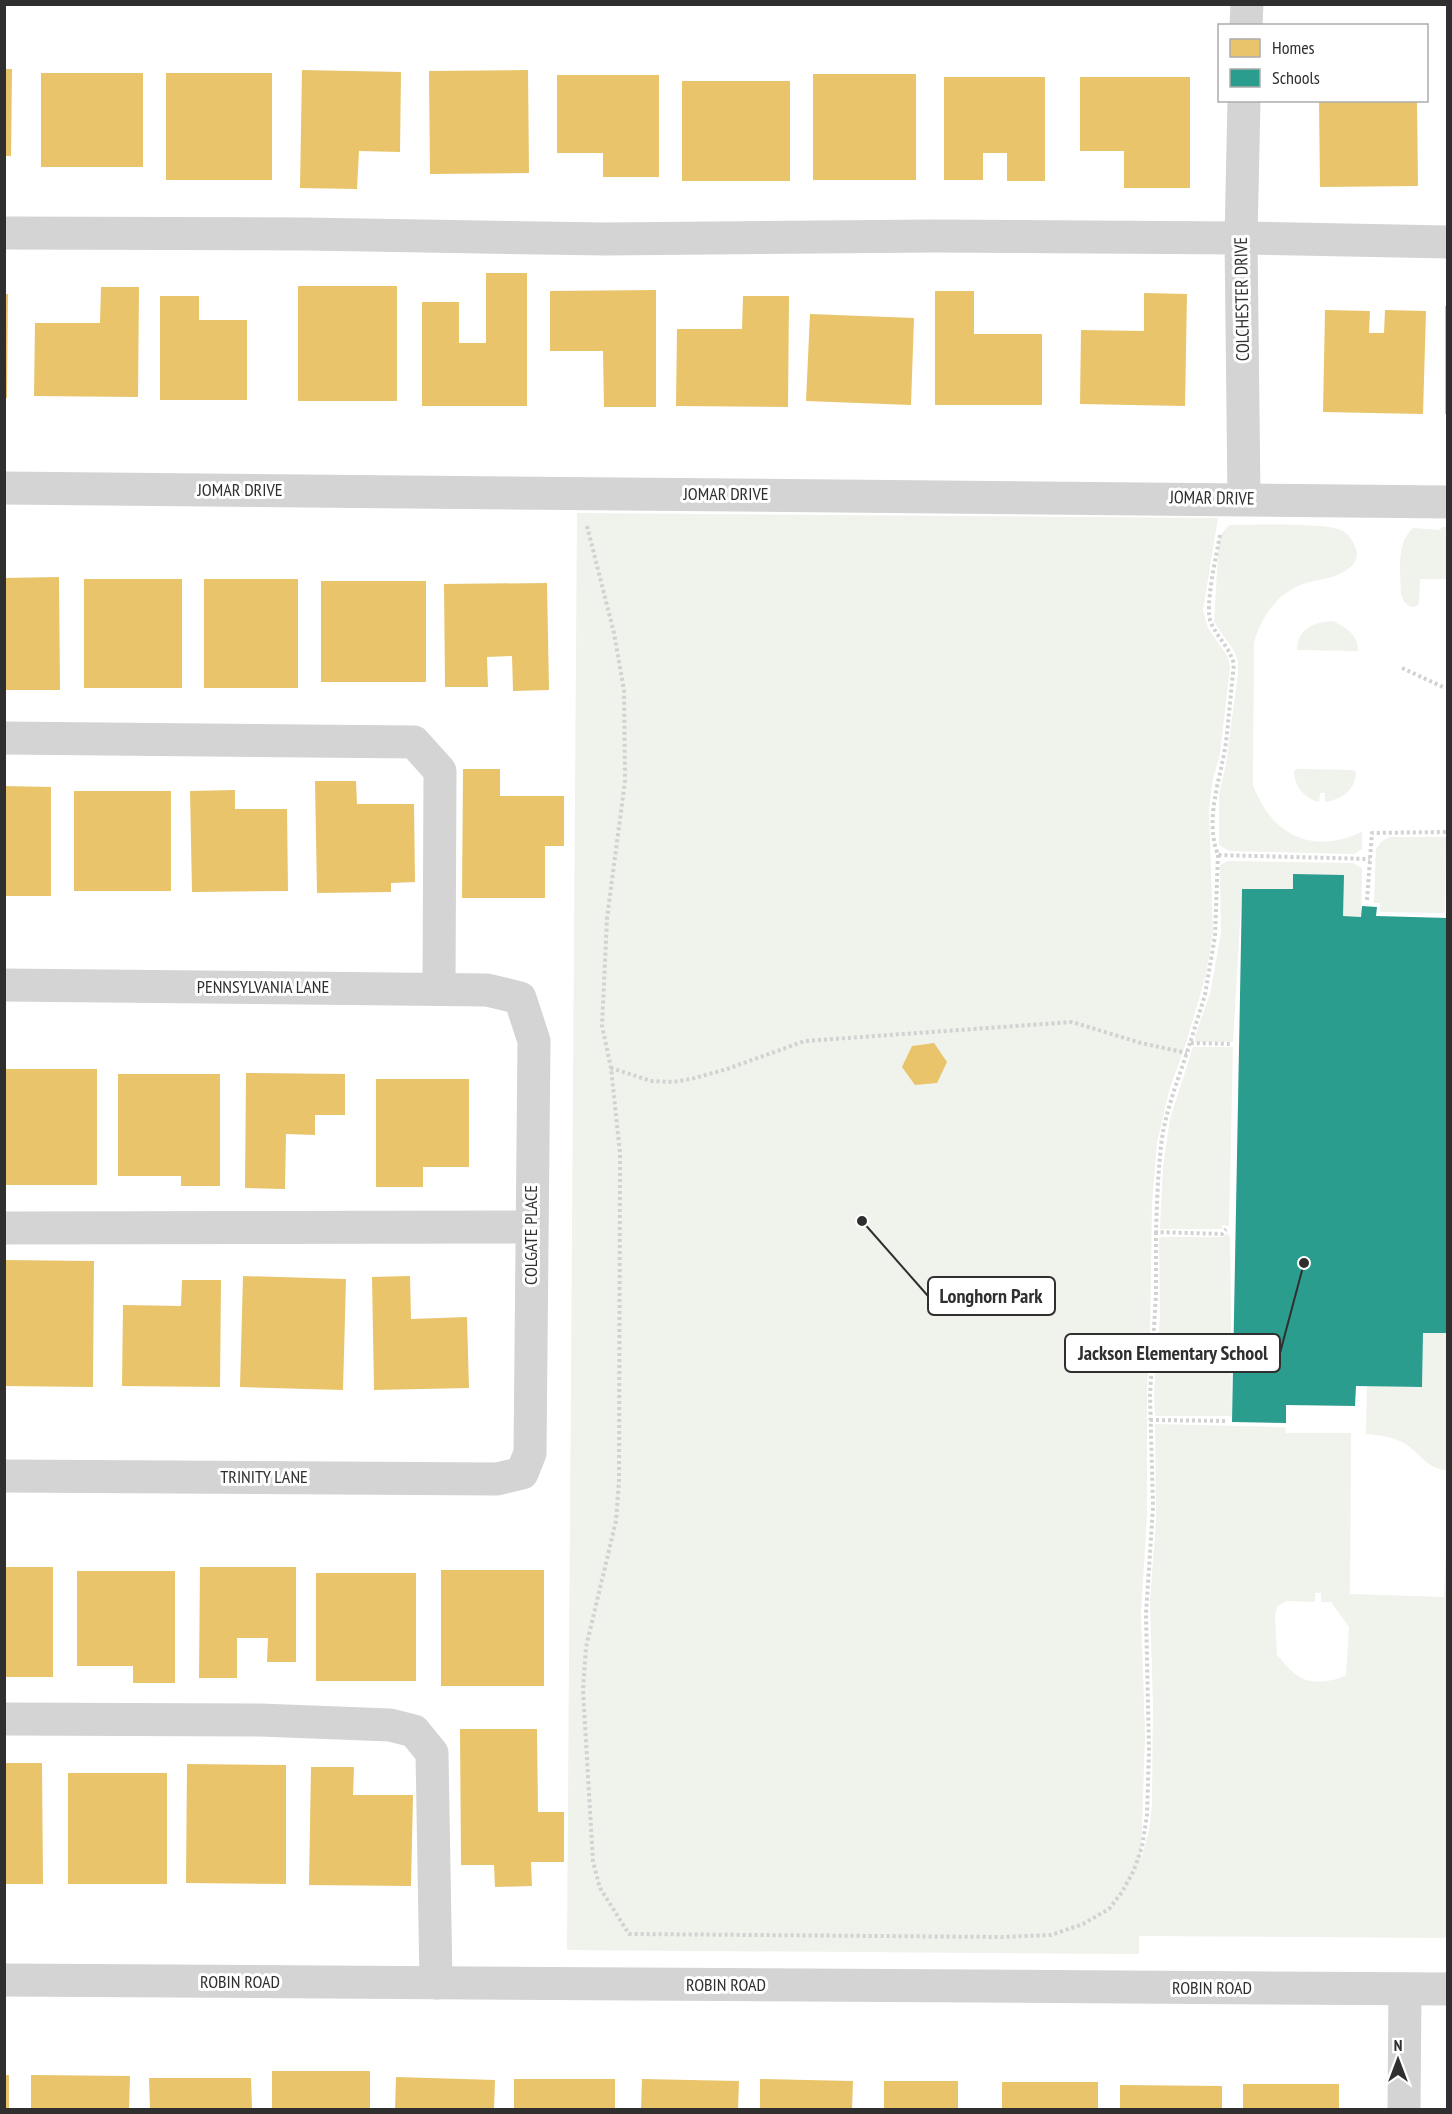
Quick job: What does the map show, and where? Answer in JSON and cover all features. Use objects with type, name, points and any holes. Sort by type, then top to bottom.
[{"type":"street","points":[[1246,4],[1246,24]]},
{"type":"street","name":"COLCHESTER DRIVE","points":[[1244,102],[1241,238],[1244,498]]},
{"type":"street","points":[[4,233],[306,234],[605,239],[921,236],[1448,242]]},
{"type":"street","name":"JOMAR DRIVE","points":[[4,488],[1244,498],[1448,502]]},
{"type":"street","points":[[4,738],[414,742],[440,771],[439,988]]},
{"type":"street","name":"PENNSYLVANIA LANE","points":[[4,985],[439,988],[487,990],[520,998]]},
{"type":"street","name":"COLGATE PLACE","points":[[520,998],[534,1041],[530,1453],[522,1473]]},
{"type":"street","points":[[4,1228],[531,1227]]},
{"type":"street","name":"TRINITY LANE","points":[[4,1476],[497,1479],[522,1473]]},
{"type":"street","points":[[4,1719],[260,1720],[390,1725],[414,1731],[432,1753],[436,1983]]},
{"type":"street","name":"ROBIN ROAD","points":[[4,1980],[1448,1989]]},
{"type":"street","points":[[1404,2109],[1405,1989]]},
{"type":"path","points":[[587,518],[588,534],[614,633],[624,690],[625,781],[607,918],[602,1026],[610,1068],[620,1153],[620,1481],[616,1521],[586,1647],[583,1690],[593,1862],[600,1888],[629,1934],[1002,1937],[1051,1935],[1083,1924],[1109,1909],[1134,1870],[1142,1846],[1147,1815],[1149,1751],[1146,1614],[1153,1507],[1150,1420],[1157,1191],[1162,1137],[1205,995],[1215,936],[1218,855],[1214,845],[1213,801],[1225,744],[1234,664],[1230,651],[1210,622],[1208,607],[1221,529]]},
{"type":"path","points":[[1402,668],[1443,687],[1448,687]]},
{"type":"path","points":[[1367,900],[1372,833],[1448,832]]},
{"type":"path","points":[[1218,855],[1370,859]]},
{"type":"path","points":[[610,1068],[651,1081],[672,1082],[727,1069],[805,1041],[1072,1022],[1141,1043],[1187,1053]]},
{"type":"path","points":[[1190,1043],[1232,1044]]},
{"type":"path","points":[[1156,1232],[1222,1234],[1226,1229]]},
{"type":"path","points":[[1150,1420],[1227,1421]]},
{"type":"shaded area","points":[[577,513],[1218,518],[1203,610],[1208,628],[1228,657],[1230,668],[1220,754],[1213,779],[1209,809],[1213,931],[1206,975],[1169,1091],[1157,1143],[1152,1204],[1147,1390],[1147,1516],[1141,1613],[1145,1734],[1141,1860],[1149,1830],[1152,1806],[1153,1706],[1150,1601],[1156,1520],[1155,1424],[1285,1427],[1286,1433],[1351,1433],[1350,1594],[1444,1597],[1447,1530],[1447,1938],[1139,1936],[1139,1954],[567,1950]],"holes":[[[1315,1593],[1321,1593],[1321,1602],[1331,1602],[1349,1627],[1346,1675],[1329,1681],[1309,1681],[1298,1676],[1277,1655],[1275,1616],[1277,1607],[1286,1601],[1315,1602]]]},
{"type":"shaded area","points":[[1229,525],[1306,525],[1334,528],[1347,534],[1355,547],[1356,559],[1351,567],[1336,576],[1306,583],[1287,592],[1272,606],[1257,633],[1254,643],[1253,785],[1261,803],[1271,817],[1296,836],[1311,841],[1327,842],[1362,832],[1362,849],[1354,854],[1229,851],[1219,845],[1219,794],[1226,764],[1238,674],[1238,662],[1234,651],[1214,622],[1219,537]]},
{"type":"shaded area","points":[[1442,527],[1447,527],[1447,579],[1420,579],[1419,604],[1414,607],[1409,606],[1401,595],[1400,559],[1404,542],[1413,528],[1440,530]]},
{"type":"shaded area","points":[[1333,621],[1354,636],[1358,651],[1297,650],[1300,636],[1304,631],[1314,625]]},
{"type":"shaded area","points":[[1296,769],[1353,770],[1356,772],[1353,784],[1346,793],[1337,799],[1325,802],[1325,793],[1320,793],[1319,802],[1309,798],[1298,787],[1294,777]]},
{"type":"shaded area","points":[[1389,837],[1446,837],[1445,913],[1380,912],[1380,903],[1374,903],[1376,849]]},
{"type":"shaded area","points":[[1228,861],[1353,863],[1362,868],[1361,917],[1343,916],[1293,889],[1242,889],[1233,1042],[1195,1042],[1210,994],[1221,933],[1220,865]]},
{"type":"shaded area","points":[[1193,1047],[1233,1047],[1229,1226],[1222,1225],[1222,1229],[1160,1229],[1163,1166],[1170,1119]]},
{"type":"shaded area","points":[[1227,1233],[1230,1237],[1232,1416],[1155,1416],[1154,1391],[1160,1317],[1159,1237],[1223,1237]]},
{"type":"shaded area","points":[[1423,1333],[1447,1333],[1447,1470],[1429,1464],[1404,1443],[1366,1434],[1367,1386],[1422,1387]]},
{"type":"building: Homes","points":[[4,69],[12,69],[11,156],[4,156]]},
{"type":"building: Homes","points":[[302,70],[401,72],[400,152],[359,151],[357,189],[300,188]]},
{"type":"building: Homes","points":[[528,70],[529,173],[430,174],[429,71]]},
{"type":"building: Homes","points":[[41,73],[143,73],[143,167],[41,167]]},
{"type":"building: Homes","points":[[166,73],[272,73],[272,180],[166,180]]},
{"type":"building: Homes","points":[[813,74],[916,74],[916,180],[813,180]]},
{"type":"building: Homes","points":[[557,75],[659,75],[659,177],[603,177],[603,153],[557,153]]},
{"type":"building: Homes","points":[[944,77],[1045,77],[1045,181],[1007,181],[1007,153],[983,153],[983,180],[944,180]]},
{"type":"building: Homes","points":[[1080,77],[1190,77],[1190,188],[1124,188],[1124,151],[1080,151]]},
{"type":"building: Homes","points":[[682,81],[790,81],[790,181],[682,181]]},
{"type":"building: Homes","points":[[1319,102],[1417,102],[1418,186],[1320,187]]},
{"type":"building: Homes","points":[[486,273],[527,273],[527,406],[422,406],[422,302],[459,302],[459,343],[486,343]]},
{"type":"building: Homes","points":[[298,286],[397,286],[397,401],[298,401]]},
{"type":"building: Homes","points":[[101,287],[139,287],[138,397],[34,396],[35,323],[100,323]]},
{"type":"building: Homes","points":[[656,290],[656,407],[604,407],[603,351],[550,351],[550,291]]},
{"type":"building: Homes","points":[[935,291],[974,291],[974,334],[1042,334],[1042,405],[935,405]]},
{"type":"building: Homes","points":[[1144,293],[1187,294],[1185,406],[1080,404],[1081,330],[1144,331]]},
{"type":"building: Homes","points":[[4,294],[8,294],[7,398],[4,398]]},
{"type":"building: Homes","points":[[160,296],[199,296],[199,320],[247,320],[247,400],[160,400]]},
{"type":"building: Homes","points":[[743,296],[789,296],[788,407],[676,406],[677,329],[742,329]]},
{"type":"building: Homes","points":[[1445,306],[1448,306],[1448,414],[1445,414]]},
{"type":"building: Homes","points":[[1325,310],[1370,311],[1369,333],[1384,333],[1385,310],[1426,311],[1423,414],[1323,412]]},
{"type":"building: Homes","points":[[810,314],[914,318],[911,405],[806,401]]},
{"type":"building: Homes","points":[[59,577],[60,690],[4,690],[4,578]]},
{"type":"building: Homes","points":[[84,579],[182,579],[182,688],[84,688]]},
{"type":"building: Homes","points":[[204,579],[298,579],[298,688],[204,688]]},
{"type":"building: Homes","points":[[321,581],[426,581],[426,682],[321,682]]},
{"type":"building: Homes","points":[[547,583],[549,690],[513,691],[512,656],[487,657],[488,687],[445,687],[444,584]]},
{"type":"building: Homes","points":[[463,769],[500,769],[500,796],[564,796],[564,846],[545,846],[545,898],[462,898]]},
{"type":"building: Homes","points":[[315,781],[356,781],[357,804],[414,804],[415,882],[391,883],[391,892],[317,893]]},
{"type":"building: Homes","points":[[4,786],[51,787],[51,896],[4,896]]},
{"type":"building: Homes","points":[[235,790],[235,809],[287,809],[288,891],[192,892],[190,791]]},
{"type":"building: Homes","points":[[74,791],[171,791],[171,891],[74,891]]},
{"type":"building: Homes","points":[[934,1043],[947,1062],[937,1083],[915,1085],[902,1067],[912,1046]]},
{"type":"building: Homes","points":[[4,1069],[97,1069],[97,1185],[4,1185]]},
{"type":"building: Homes","points":[[246,1073],[345,1074],[345,1115],[315,1115],[315,1135],[286,1134],[285,1189],[245,1188]]},
{"type":"building: Homes","points":[[118,1074],[220,1074],[220,1186],[181,1186],[181,1176],[118,1176]]},
{"type":"building: Homes","points":[[376,1079],[469,1079],[469,1167],[423,1167],[423,1187],[376,1187]]},
{"type":"building: Homes","points":[[4,1260],[94,1261],[93,1387],[4,1386]]},
{"type":"building: Homes","points":[[243,1276],[346,1279],[343,1390],[240,1387]]},
{"type":"building: Homes","points":[[410,1276],[411,1319],[467,1317],[469,1388],[374,1390],[372,1277]]},
{"type":"building: Homes","points":[[182,1280],[221,1280],[220,1387],[122,1386],[123,1305],[181,1306]]},
{"type":"building: Homes","points":[[4,1567],[53,1567],[53,1677],[4,1677]]},
{"type":"building: Homes","points":[[200,1567],[296,1567],[296,1662],[267,1662],[268,1638],[237,1638],[237,1678],[199,1678]]},
{"type":"building: Homes","points":[[441,1570],[544,1570],[544,1686],[441,1686]]},
{"type":"building: Homes","points":[[77,1571],[175,1571],[175,1683],[133,1683],[133,1666],[77,1666]]},
{"type":"building: Homes","points":[[316,1573],[416,1573],[416,1681],[316,1681]]},
{"type":"building: Homes","points":[[460,1729],[537,1729],[538,1812],[564,1812],[564,1862],[531,1862],[532,1886],[495,1887],[494,1865],[461,1865]]},
{"type":"building: Homes","points":[[4,1763],[42,1763],[43,1884],[4,1884]]},
{"type":"building: Homes","points":[[187,1764],[286,1765],[286,1884],[186,1883]]},
{"type":"building: Homes","points":[[311,1767],[354,1767],[353,1795],[413,1795],[411,1886],[309,1885]]},
{"type":"building: Homes","points":[[68,1773],[167,1773],[167,1884],[68,1884]]},
{"type":"building: Homes","points":[[272,2071],[370,2071],[370,2110],[272,2110]]},
{"type":"building: Homes","points":[[4,2075],[9,2075],[9,2110],[4,2110]]},
{"type":"building: Homes","points":[[31,2075],[130,2076],[129,2110],[31,2110]]},
{"type":"building: Homes","points":[[396,2077],[495,2080],[494,2110],[395,2110]]},
{"type":"building: Homes","points":[[149,2078],[251,2078],[252,2110],[150,2110]]},
{"type":"building: Homes","points":[[514,2079],[615,2079],[615,2110],[514,2110]]},
{"type":"building: Homes","points":[[642,2079],[739,2081],[738,2110],[641,2110]]},
{"type":"building: Homes","points":[[760,2079],[853,2081],[852,2110],[760,2110]]},
{"type":"building: Homes","points":[[884,2081],[958,2081],[958,2110],[884,2110]]},
{"type":"building: Homes","points":[[1002,2082],[1098,2082],[1098,2110],[1002,2110]]},
{"type":"building: Homes","points":[[1243,2084],[1339,2084],[1339,2110],[1243,2110]]},
{"type":"building: Homes","points":[[1120,2085],[1222,2086],[1222,2110],[1120,2110]]},
{"type":"building: Schools","points":[[1293,874],[1344,875],[1343,916],[1361,917],[1362,906],[1377,907],[1376,916],[1448,918],[1448,1333],[1423,1333],[1422,1387],[1356,1386],[1355,1406],[1286,1405],[1286,1423],[1232,1422],[1242,889],[1293,889]]},
{"type":"place","name":"Longhorn Park","points":[[862,1221]]},
{"type":"place","name":"Jackson Elementary School","points":[[1304,1263]]}]
